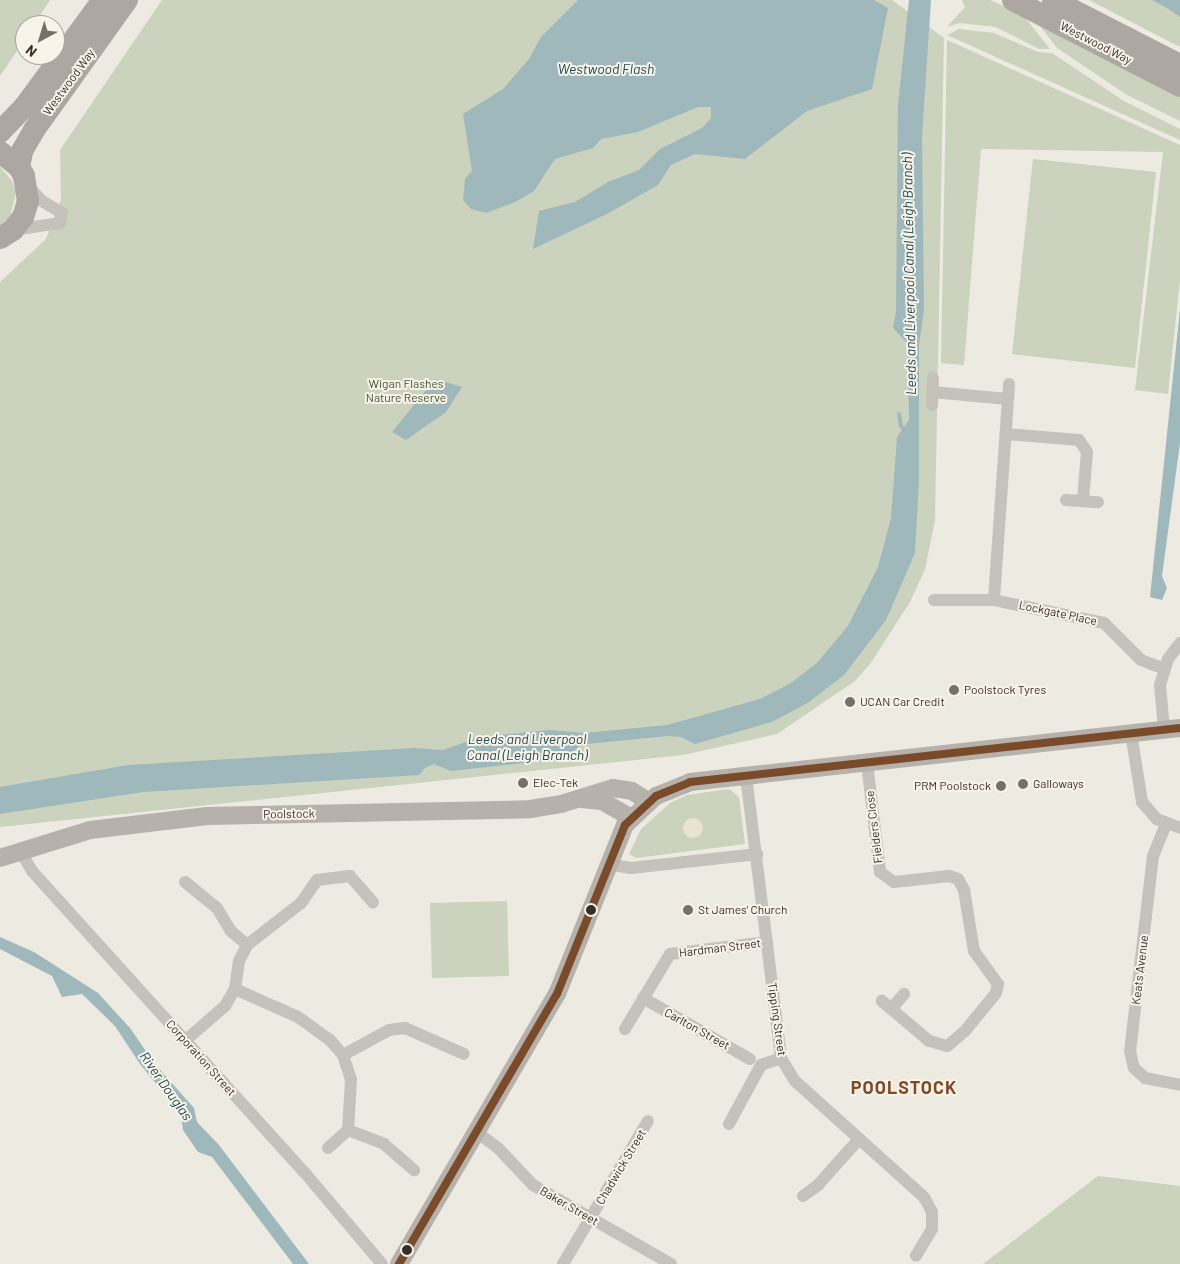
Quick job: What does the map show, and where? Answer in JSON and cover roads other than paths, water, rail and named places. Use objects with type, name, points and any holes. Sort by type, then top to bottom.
[{"type":"highway","name":"Westwood Way","points":[[0,132],[25,106],[103,0]]},
{"type":"highway","name":"Westwood Way","points":[[4,236],[23,217],[28,202],[23,176],[22,151],[34,130],[127,0]]},
{"type":"highway","name":"Westwood Way","points":[[1013,0],[1180,86]]},
{"type":"highway","name":"Westwood Way","points":[[1054,0],[1180,65]]},
{"type":"highway","points":[[0,152],[23,176]]},
{"type":"main road","points":[[399,1264],[478,1133],[557,994],[620,834],[632,818],[649,802],[681,784],[1172,729]]},
{"type":"main road","name":"Poolstock","points":[[0,858],[90,830],[207,816],[530,809],[582,798],[613,788],[632,791],[649,802]]},
{"type":"main road","name":"Poolstock","points":[[582,798],[602,801],[632,818]]},
{"type":"street","points":[[4,236],[60,223],[62,213],[42,201],[23,176]]},
{"type":"street","points":[[933,378],[932,398],[1008,399]]},
{"type":"street","points":[[994,600],[1009,384]]},
{"type":"street","points":[[1006,434],[1074,438],[1083,443],[1087,452],[1083,500]]},
{"type":"street","points":[[1066,500],[1098,502]]},
{"type":"street","name":"Lockgate Place","points":[[934,600],[994,600],[1104,622],[1142,660],[1164,669]]},
{"type":"street","points":[[1172,729],[1160,685],[1164,669],[1180,643]]},
{"type":"street","points":[[1131,734],[1138,794],[1149,811],[1166,824],[1180,828]]},
{"type":"street","name":"Fielders Close","points":[[867,764],[880,872],[894,882],[949,876],[958,879],[964,890],[974,951],[998,984],[996,993],[970,1025],[947,1046],[929,1041],[887,1005],[904,994]]},
{"type":"street","name":"Tipping Street","points":[[746,776],[757,854],[780,1058],[795,1081],[929,1204],[932,1228],[916,1256]]},
{"type":"street","name":"Keats Avenue","points":[[1166,824],[1153,856],[1130,1051],[1134,1068],[1145,1078],[1180,1085]]},
{"type":"street","name":"Corporation Street","points":[[21,852],[32,871],[186,1040],[382,1264]]},
{"type":"street","points":[[608,864],[631,868],[757,854]]},
{"type":"street","points":[[186,1040],[225,1006],[236,989],[239,961],[247,945],[301,903],[317,880],[350,876],[373,902]]},
{"type":"street","points":[[185,882],[217,908],[231,931],[247,945]]},
{"type":"street","name":"Hardman Street","points":[[625,1029],[670,954],[767,942]]},
{"type":"street","points":[[236,989],[298,1017],[330,1040],[343,1055],[351,1080],[348,1130],[328,1148]]},
{"type":"street","name":"Carlton Street","points":[[643,998],[750,1059]]},
{"type":"street","points":[[343,1055],[389,1030],[405,1028],[464,1054]]},
{"type":"street","points":[[729,1124],[761,1065],[780,1058]]},
{"type":"street","name":"Chadwick Street","points":[[563,1264],[648,1121]]},
{"type":"street","points":[[348,1130],[384,1144],[414,1170]]},
{"type":"street","name":"Baker Street","points":[[478,1133],[498,1148],[533,1185],[671,1264]]},
{"type":"street","points":[[803,1196],[818,1185],[859,1138]]},
{"type":"water","name":"Westwood Flash","points":[[578,0],[874,0],[888,8],[872,89],[807,111],[745,159],[695,154],[671,165],[658,185],[607,214],[533,249],[539,211],[575,202],[608,182],[639,170],[660,149],[702,128],[711,118],[711,107],[698,107],[638,132],[601,139],[593,148],[555,159],[534,191],[515,202],[486,213],[471,209],[463,200],[465,179],[472,171],[463,114],[503,89],[529,59],[541,37]]},
{"type":"water","name":"Leeds and Liverpool Canal (Leigh Branch)","points":[[909,0],[931,0],[922,136],[924,310],[919,345],[919,479],[915,553],[886,620],[844,675],[809,702],[772,722],[695,744],[681,737],[667,736],[587,744],[578,747],[569,758],[451,771],[434,764],[425,768],[419,775],[143,792],[0,814],[0,787],[128,765],[414,748],[443,750],[480,737],[550,730],[584,733],[667,725],[760,699],[791,683],[817,663],[848,626],[878,567],[891,518],[897,437],[909,420],[908,344],[893,328],[896,312],[898,105]]},
{"type":"water","points":[[1152,0],[1180,0],[1180,17],[1167,8]]},
{"type":"water","points":[[1180,309],[1180,443],[1162,576],[1167,588],[1162,600],[1150,597]]},
{"type":"water","points":[[435,379],[462,387],[446,412],[406,440],[392,432]]},
{"type":"water","name":"River Douglas","points":[[0,937],[34,952],[98,993],[130,1028],[154,1063],[194,1108],[197,1122],[219,1145],[309,1264],[293,1264],[212,1157],[198,1152],[183,1130],[181,1114],[140,1064],[115,1026],[82,994],[62,997],[52,976],[0,949]]},
{"type":"waterway","points":[[899,414],[901,426],[907,433]]},
{"type":"place","name":"Poolstock Tyres","points":[[954,690]]},
{"type":"place","name":"UCAN Car Credit","points":[[850,702]]},
{"type":"place","name":"Elec-Tek","points":[[523,783]]},
{"type":"place","name":"Galloways","points":[[1023,784]]},
{"type":"place","name":"PRM Poolstock","points":[[1001,786]]},
{"type":"place","name":"St James' Church","points":[[688,910]]},
{"type":"district","name":"POOLSTOCK","points":[[904,1087]]},
{"type":"park label","name":"Wigan Flashes Nature Reserve","points":[[406,391]]}]
